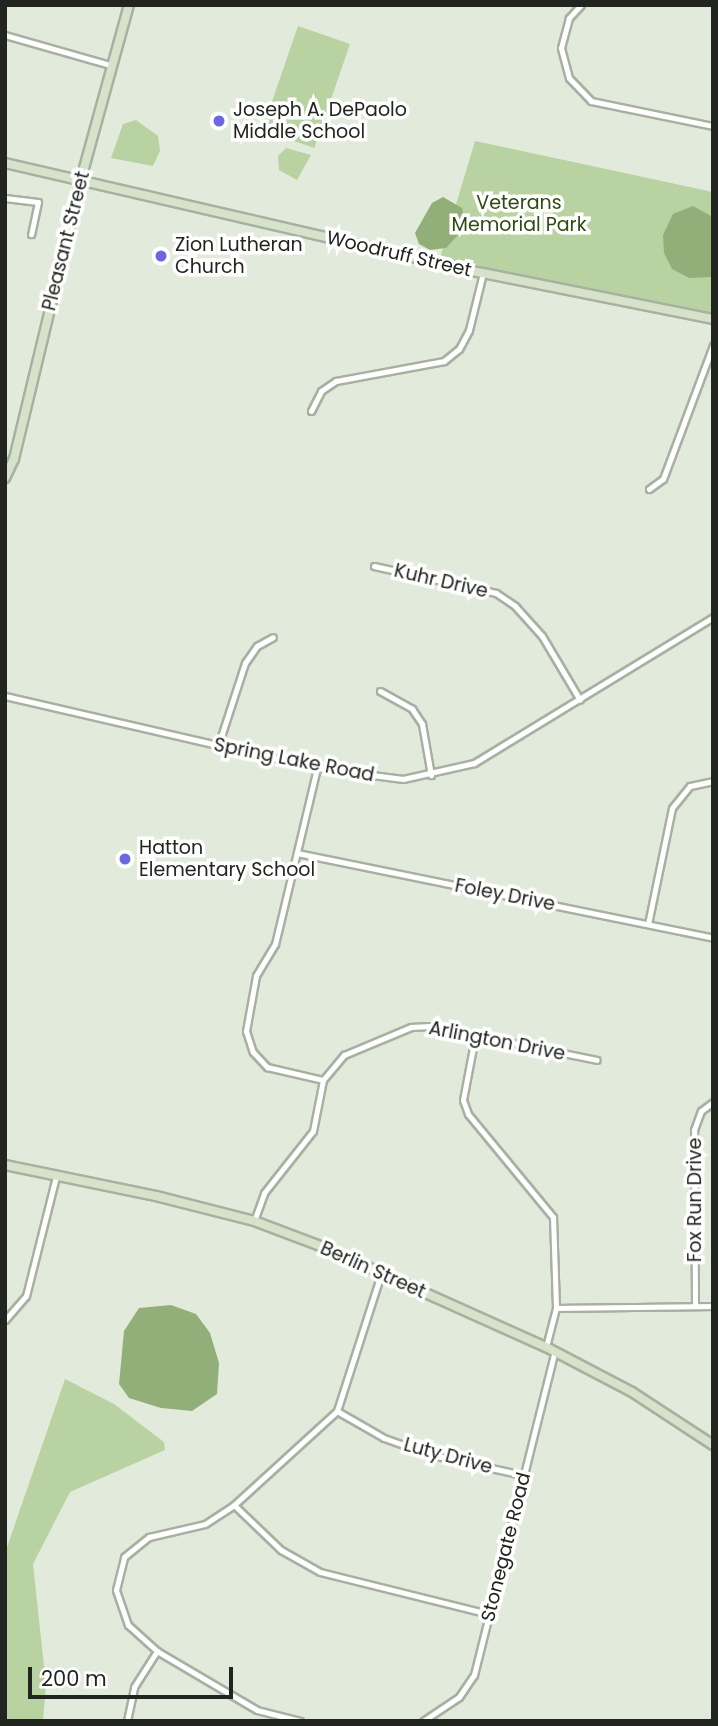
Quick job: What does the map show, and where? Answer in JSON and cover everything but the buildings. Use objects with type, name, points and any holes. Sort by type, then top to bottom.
[{"type":"street","name":"Pleasant Street","points":[[5,478],[14,459],[110,65],[129,5]]},
{"type":"street","points":[[582,5],[569,18],[561,48],[569,78],[591,101],[713,126]]},
{"type":"street","points":[[5,35],[110,65]]},
{"type":"street","name":"Woodruff Street","points":[[5,163],[483,273],[713,319]]},
{"type":"street","points":[[5,198],[38,202],[31,234]]},
{"type":"street","points":[[311,411],[321,391],[337,381],[444,361],[459,349],[469,330],[483,273]]},
{"type":"street","points":[[649,489],[663,479],[713,345]]},
{"type":"street","name":"Kuhr Drive","points":[[374,566],[477,586],[515,606],[561,662],[580,700]]},
{"type":"street","name":"Spring Lake Road","points":[[5,696],[317,768],[369,777],[431,775],[474,763],[713,618]]},
{"type":"street","points":[[218,746],[245,663],[257,646],[273,637]]},
{"type":"street","points":[[380,691],[412,709],[422,724],[431,775]]},
{"type":"street","points":[[254,1222],[264,1193],[313,1131],[323,1080],[267,1066],[253,1052],[246,1031],[256,976],[275,944],[317,768]]},
{"type":"street","points":[[648,924],[672,807],[690,786],[713,781]]},
{"type":"street","name":"Foley Drive","points":[[297,853],[713,938]]},
{"type":"street","name":"Arlington Drive","points":[[323,1080],[344,1055],[411,1027],[430,1026],[597,1060]]},
{"type":"street","points":[[475,1037],[463,1100],[467,1114],[541,1198],[552,1217],[556,1308],[546,1347]]},
{"type":"street","name":"Fox Run Drive","points":[[695,1304],[694,1130],[701,1111],[713,1102]]},
{"type":"street","name":"Berlin Street","points":[[5,1165],[254,1222],[381,1274],[546,1347],[632,1392],[713,1445]]},
{"type":"street","points":[[5,1320],[26,1296],[56,1177]]},
{"type":"street","points":[[300,1721],[257,1710],[157,1651],[128,1625],[116,1590],[124,1557],[149,1537],[205,1524],[234,1505],[337,1411],[381,1274]]},
{"type":"street","points":[[556,1308],[695,1304],[713,1306]]},
{"type":"street","name":"Stonegate Road","points":[[423,1721],[459,1697],[474,1675],[555,1352]]},
{"type":"street","name":"Luty Drive","points":[[337,1411],[384,1438],[432,1455],[523,1475]]},
{"type":"street","points":[[234,1505],[281,1550],[320,1572],[489,1614]]},
{"type":"street","points":[[127,1721],[134,1687],[157,1651]]},
{"type":"green space","points":[[298,26],[350,44],[314,148],[262,130]]},
{"type":"green space","points":[[136,120],[158,136],[160,151],[153,166],[111,158],[123,124]]},
{"type":"green space","name":"Veterans Memorial Park","points":[[475,141],[713,192],[713,316],[439,261]]},
{"type":"green space","points":[[286,148],[311,155],[297,180],[279,170],[278,156]]},
{"type":"green space","points":[[65,1379],[114,1404],[164,1442],[165,1450],[70,1492],[33,1564],[46,1684],[43,1721],[5,1721],[5,1553]]},
{"type":"shaded area","points":[[443,197],[462,208],[464,218],[460,233],[446,248],[430,250],[419,244],[415,233],[432,203]]},
{"type":"shaded area","points":[[693,206],[713,217],[713,277],[689,278],[672,269],[664,253],[663,235],[673,214]]},
{"type":"shaded area","points":[[171,1305],[196,1314],[210,1333],[219,1363],[217,1394],[192,1411],[161,1408],[129,1398],[119,1384],[124,1331],[139,1308]]},
{"type":"place","name":"Joseph A. DePaolo Middle School","points":[[219,121]]},
{"type":"place","name":"Zion Lutheran Church","points":[[161,256]]},
{"type":"place","name":"Hatton Elementary School","points":[[125,859]]}]
